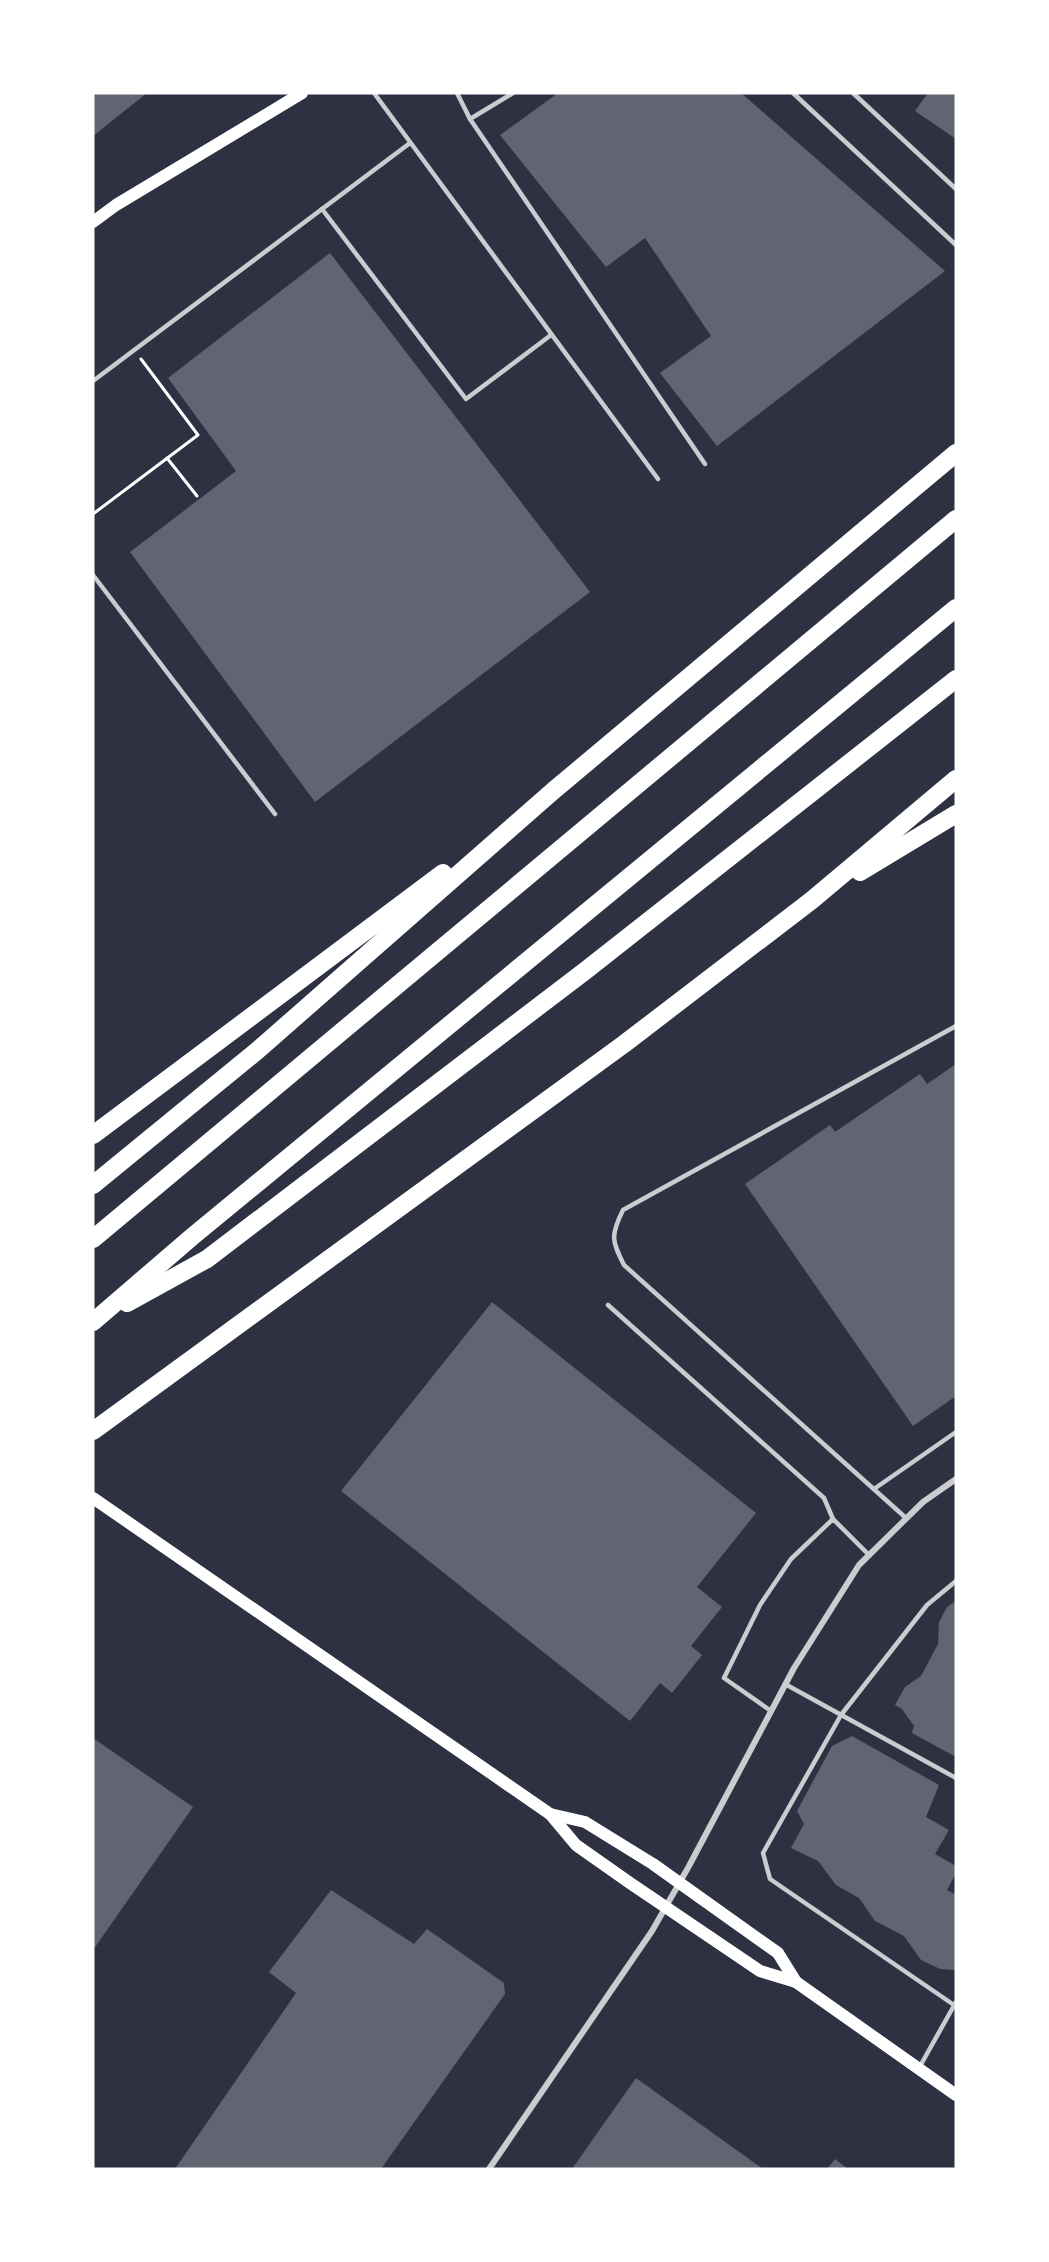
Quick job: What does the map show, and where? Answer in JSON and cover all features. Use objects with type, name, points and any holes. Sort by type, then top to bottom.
[{"type":"highway","points":[[93,1185],[258,1050],[553,791],[956,453]]},
{"type":"highway","points":[[93,1239],[956,519]]},
{"type":"highway","points":[[93,1322],[193,1236],[956,608]]},
{"type":"highway","points":[[93,1322],[207,1259],[585,971],[956,679]]},
{"type":"highway","points":[[93,1431],[624,1044],[812,900],[956,779]]},
{"type":"highway","points":[[93,1135],[553,791]]},
{"type":"highway","points":[[812,900],[956,814]]},
{"type":"main road","points":[[93,222],[116,205],[295,95]]},
{"type":"main road","points":[[93,1498],[550,1814],[576,1845],[760,1971],[796,1982],[956,2095]]},
{"type":"main road","points":[[550,1814],[585,1822],[653,1864],[778,1953],[796,1982]]},
{"type":"street","points":[[489,2169],[666,1907],[785,1684],[859,1565],[923,1502],[956,1479]]},
{"type":"lane","points":[[374,93],[658,479]]},
{"type":"lane","points":[[457,93],[470,119],[705,464]]},
{"type":"lane","points":[[470,119],[513,93]]},
{"type":"lane","points":[[793,93],[956,245]]},
{"type":"lane","points":[[853,93],[956,189]]},
{"type":"lane","points":[[93,381],[410,143]]},
{"type":"lane","points":[[322,209],[466,399],[552,335]]},
{"type":"lane","points":[[93,575],[275,814]]},
{"type":"lane","points":[[906,1518],[624,1265],[613,1244],[615,1225],[623,1210],[956,1026]]},
{"type":"lane","points":[[608,1305],[824,1497],[834,1519],[869,1555]]},
{"type":"lane","points":[[874,1489],[956,1432]]},
{"type":"lane","points":[[771,1711],[724,1678],[760,1605],[791,1559],[834,1519]]},
{"type":"lane","points":[[919,2068],[955,2003],[770,1879],[763,1853],[841,1715],[927,1605],[956,1581]]},
{"type":"lane","points":[[785,1684],[956,1778]]},
{"type":"path","points":[[93,514],[198,435],[135,350]]},
{"type":"path","points":[[167,458],[198,496]]},
{"type":"building","points":[[93,93],[147,93],[93,136]]},
{"type":"building","points":[[558,93],[741,93],[945,271],[717,446],[660,373],[711,336],[645,238],[606,267],[500,135]]},
{"type":"building","points":[[928,93],[956,93],[956,139],[915,111]]},
{"type":"building","points":[[330,253],[590,592],[315,802],[130,552],[236,471],[168,378]]},
{"type":"building","points":[[956,1064],[956,1396],[913,1426],[745,1184],[830,1125],[835,1132],[920,1074],[927,1084]]},
{"type":"building","points":[[492,1302],[756,1513],[697,1587],[722,1607],[691,1646],[702,1655],[672,1693],[660,1683],[630,1721],[341,1491]]},
{"type":"building","points":[[956,1601],[956,1757],[912,1733],[914,1726],[902,1709],[895,1705],[905,1687],[921,1676],[938,1644],[939,1622],[947,1607]]},
{"type":"building","points":[[852,1736],[939,1785],[926,1817],[949,1830],[935,1854],[956,1866],[956,1873],[947,1890],[956,1895],[956,1970],[940,1969],[921,1960],[904,1936],[875,1921],[859,1898],[836,1885],[818,1861],[791,1848],[804,1824],[797,1811],[832,1746]]},
{"type":"building","points":[[93,1738],[193,1807],[93,1950]]},
{"type":"building","points":[[331,1890],[414,1944],[427,1929],[504,1983],[505,1994],[381,2169],[175,2169],[296,1993],[269,1972]]},
{"type":"building","points":[[636,2078],[763,2169],[572,2169]]},
{"type":"building","points":[[835,2159],[848,2169],[827,2169]]}]
